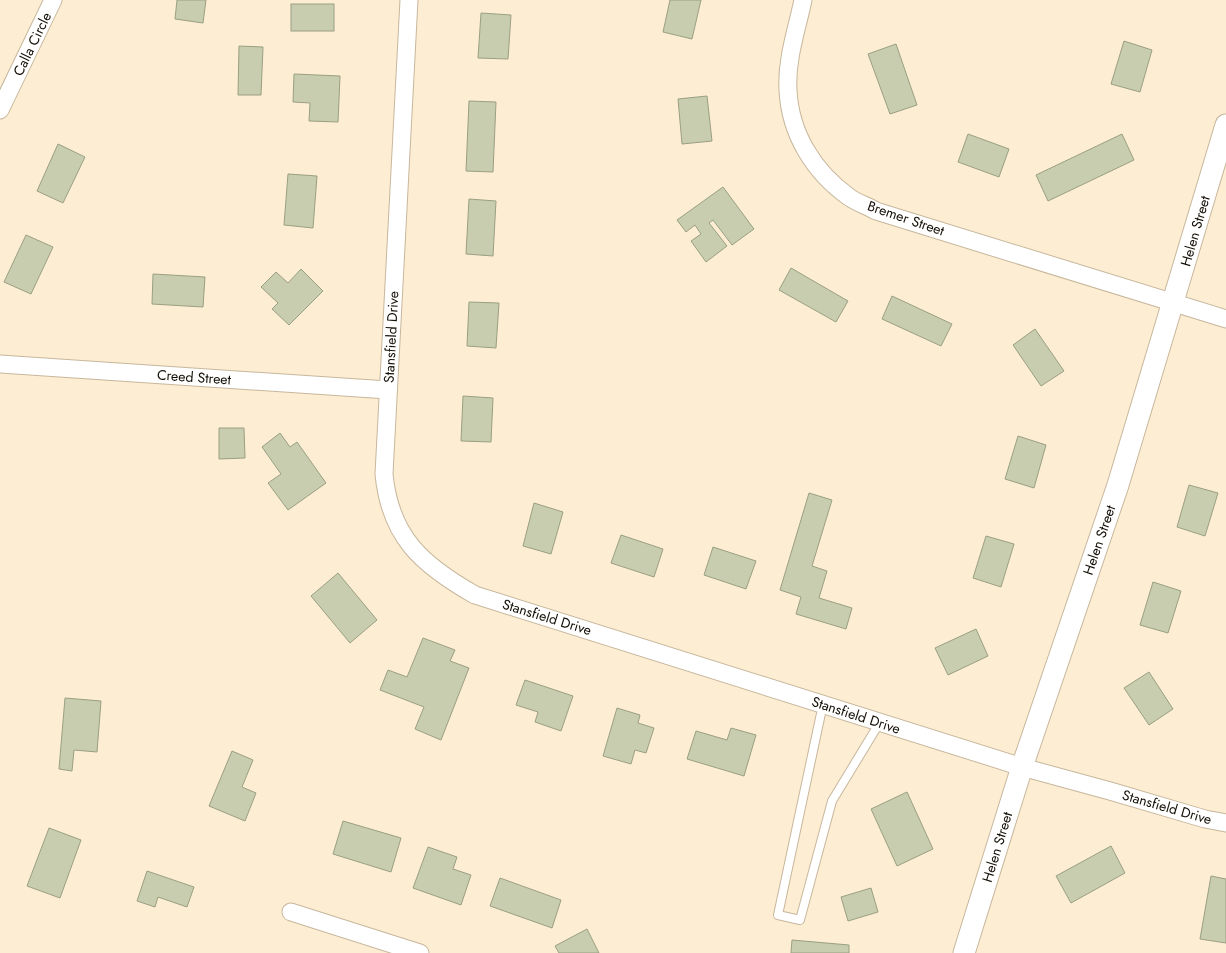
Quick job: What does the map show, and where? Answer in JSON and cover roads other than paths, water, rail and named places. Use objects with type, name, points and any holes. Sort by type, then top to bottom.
[{"type":"street","name":"Calla Circle","points":[[0,110],[53,0]]},
{"type":"street","name":"Stansfield Drive","points":[[409,0],[384,474],[393,516],[416,553],[426,563],[450,581],[475,594],[1022,767],[1205,819],[1226,823]]},
{"type":"street","name":"Bremer Street","points":[[803,0],[790,61],[788,90],[792,118],[796,132],[809,158],[827,180],[850,198],[876,211],[1226,319]]},
{"type":"street","name":"Helen Street","points":[[964,953],[1022,767],[1118,485],[1226,125]]},
{"type":"street","name":"Creed Street","points":[[0,364],[388,390]]},
{"type":"street","points":[[291,912],[420,953]]},
{"type":"lane","points":[[823,704],[778,915],[800,920],[832,801],[880,722]]}]
